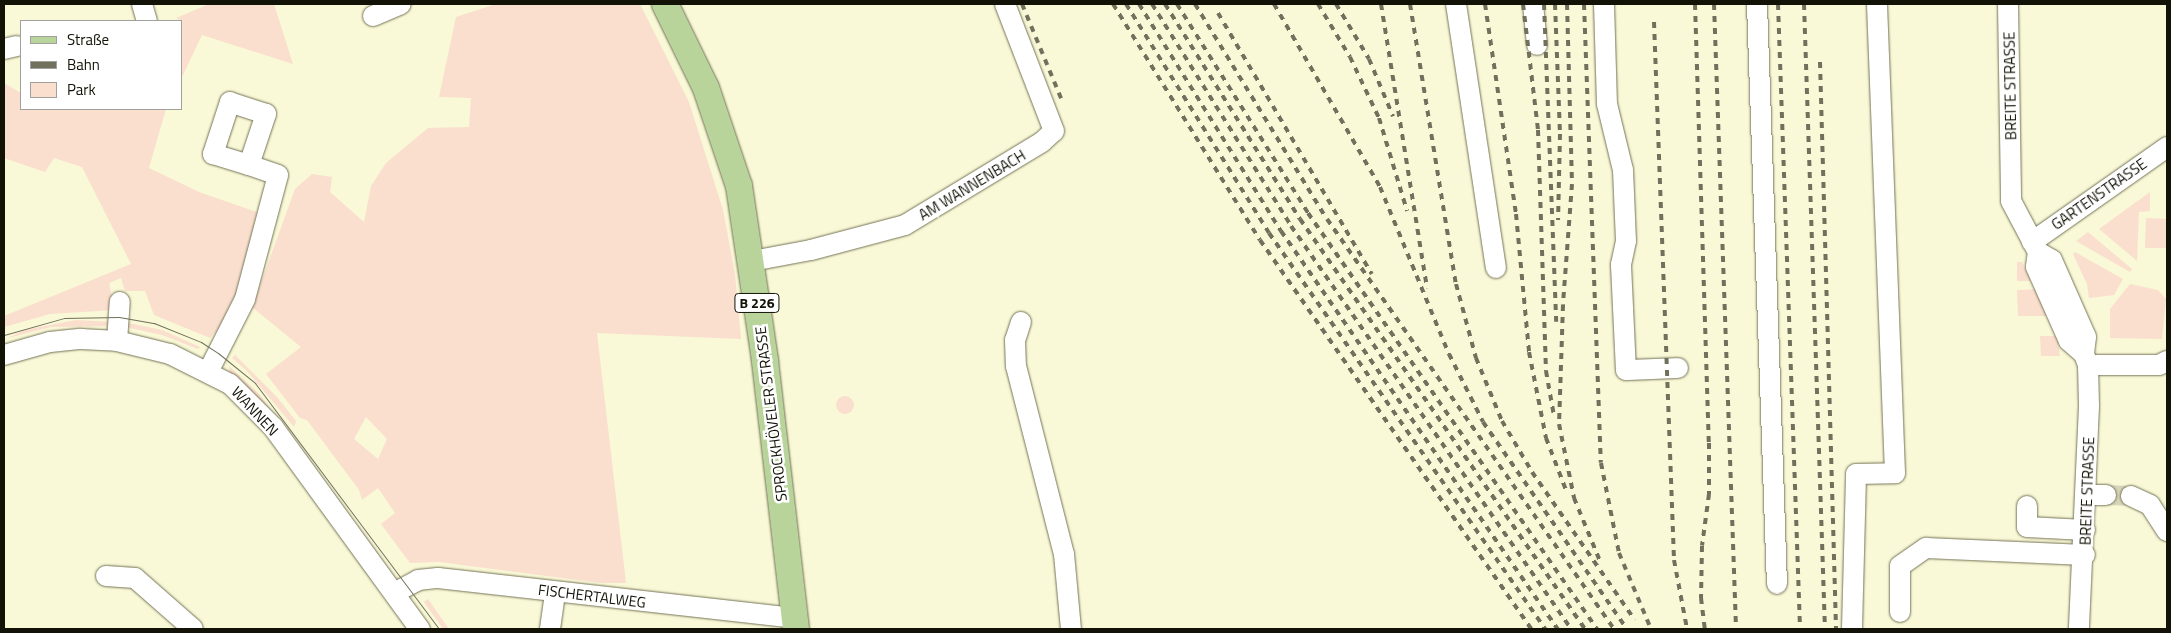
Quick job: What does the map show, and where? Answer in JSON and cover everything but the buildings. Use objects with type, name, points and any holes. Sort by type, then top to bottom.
[{"type":"main road","name":"SPROCKHÖVELER STRASSE","points":[[665,4],[706,88],[723,132],[739,186],[752,261],[795,623]]},
{"type":"street","points":[[142,4],[148,20]]},
{"type":"street","points":[[373,16],[401,4]]},
{"type":"street","name":"AM WANNENBACH","points":[[752,261],[811,250],[905,224],[1042,142],[1054,131],[1005,4]]},
{"type":"street","points":[[1456,4],[1496,268]]},
{"type":"street","points":[[1533,4],[1536,45]]},
{"type":"street","points":[[1604,4],[1607,104],[1622,170],[1626,241],[1621,265],[1626,370],[1678,368]]},
{"type":"street","points":[[1757,4],[1777,584]]},
{"type":"street","points":[[1852,629],[1856,474],[1895,473],[1891,183],[1877,4]]},
{"type":"street","name":"BREITE STRASSE","points":[[2008,4],[2011,201],[2035,247],[2036,266],[2069,341],[2086,360],[2096,495],[2085,530],[2080,629]]},
{"type":"street","name":"GARTENSTRASSE","points":[[2035,247],[2167,147]]},
{"type":"street","points":[[208,372],[245,298],[278,174],[249,165]]},
{"type":"street","points":[[117,341],[120,302]]},
{"type":"street","points":[[1021,322],[1015,340],[1016,366],[1064,554],[1071,629]]},
{"type":"street","name":"WANNEN","points":[[4,355],[50,342],[81,338],[117,341],[170,354],[230,384],[272,427],[420,629]]},
{"type":"street","points":[[2086,360],[2159,365],[2167,361]]},
{"type":"street","points":[[2131,496],[2150,505],[2167,531]]},
{"type":"street","points":[[2027,506],[2027,527],[2085,530]]},
{"type":"street","points":[[1900,612],[1900,566],[1926,548],[2084,555]]},
{"type":"street","points":[[106,576],[135,578],[193,629]]},
{"type":"street","name":"FISCHERTALWEG","points":[[394,593],[426,578],[555,592],[795,623]]},
{"type":"street","points":[[550,629],[555,592]]},
{"type":"green space","points":[[209,4],[274,4],[293,64],[202,35],[182,77],[182,20],[176,18]]},
{"type":"green space","points":[[496,4],[640,4],[689,102],[723,210],[735,274],[741,339],[597,333],[626,583],[601,583],[439,562],[410,563],[381,524],[395,513],[378,488],[362,500],[359,490],[307,420],[300,418],[266,374],[301,347],[252,307],[295,189],[312,174],[332,177],[330,192],[364,222],[371,186],[386,163],[428,128],[469,127],[471,98],[439,97],[456,17]],"holes":[[[366,417],[387,439],[378,459],[354,439]]]},
{"type":"green space","points":[[4,83],[20,92],[20,110],[166,110],[149,168],[199,192],[257,212],[262,217],[243,282],[221,326],[210,338],[154,315],[145,291],[125,291],[121,278],[109,283],[115,310],[50,314],[4,327],[4,316],[131,264],[82,167],[54,158],[45,172],[4,158]]},
{"type":"green space","points":[[2150,192],[2150,211],[2139,212],[2137,261],[2099,229]]},
{"type":"green space","points":[[2146,218],[2167,219],[2167,287],[2166,248],[2145,248]]},
{"type":"green space","points":[[2088,232],[2132,269],[2130,272],[2076,241]]},
{"type":"green space","points":[[2075,252],[2123,279],[2114,295],[2089,298],[2087,284],[2073,254]]},
{"type":"green space","points":[[2017,262],[2022,262],[2032,281],[2017,281]]},
{"type":"green space","points":[[2130,284],[2158,290],[2166,299],[2162,339],[2110,338],[2110,309]]},
{"type":"green space","points":[[2037,289],[2048,316],[2018,316],[2017,290]]},
{"type":"green space","points":[[76,320],[113,322],[112,326],[51,327],[8,338],[24,330]]},
{"type":"green space","points":[[124,322],[162,330],[200,347],[198,349],[162,335],[125,327]]},
{"type":"green space","points":[[2040,336],[2057,336],[2060,356],[2041,356]]},
{"type":"green space","points":[[235,355],[277,397],[296,421],[294,427],[247,371],[232,358]]},
{"type":"green space","points":[[229,366],[259,394],[360,528],[278,421],[256,396],[230,374]]},
{"type":"green space","points":[[845,396],[851,399],[854,405],[851,411],[845,414],[839,411],[836,405],[839,399]]},
{"type":"green space","points":[[428,599],[449,629],[443,629],[424,602]]},
{"type":"tunnel","points":[[2106,495],[2131,496]]},
{"type":"tram line","points":[[4,335],[64,318],[119,317],[154,323],[201,342],[218,353],[255,383],[439,629]]},
{"type":"railway","points":[[1022,4],[1061,98]]},
{"type":"railway","points":[[1113,4],[1260,240],[1531,629]]},
{"type":"railway","points":[[1126,4],[1269,233],[1545,629]]},
{"type":"railway","points":[[1139,4],[1281,231],[1558,629]]},
{"type":"railway","points":[[1152,4],[1291,226],[1571,629]]},
{"type":"railway","points":[[1165,4],[1300,219],[1585,629]]},
{"type":"railway","points":[[1177,4],[1308,213],[1597,629]]},
{"type":"railway","points":[[1195,4],[1327,219],[1614,629]]},
{"type":"railway","points":[[1274,4],[1380,187],[1449,354],[1483,422],[1627,629]]},
{"type":"railway","points":[[1318,4],[1350,57],[1379,118],[1407,211]]},
{"type":"railway","points":[[1336,4],[1369,59],[1393,116]]},
{"type":"railway","points":[[1381,4],[1427,288]]},
{"type":"railway","points":[[1410,4],[1456,284],[1476,358],[1502,421],[1532,472],[1635,620]]},
{"type":"railway","points":[[1485,4],[1516,214],[1529,352],[1546,438],[1566,490]]},
{"type":"railway","points":[[1523,4],[1538,130],[1546,371],[1554,416]]},
{"type":"railway","points":[[1544,4],[1556,322]]},
{"type":"railway","points":[[1555,4],[1560,134],[1558,220]]},
{"type":"railway","points":[[1567,4],[1572,184],[1563,305],[1559,424],[1574,498],[1600,561]]},
{"type":"railway","points":[[1584,4],[1601,463],[1619,553],[1651,629]]},
{"type":"railway","points":[[1695,4],[1709,443],[1709,494],[1702,546],[1701,598],[1705,629]]},
{"type":"railway","points":[[1714,4],[1736,629]]},
{"type":"railway","points":[[1778,4],[1800,629]]},
{"type":"railway","points":[[1804,4],[1825,629]]},
{"type":"railway","points":[[1218,13],[1372,274]]},
{"type":"railway","points":[[1654,22],[1674,560],[1687,629]]},
{"type":"railway","points":[[1820,62],[1836,629]]}]
